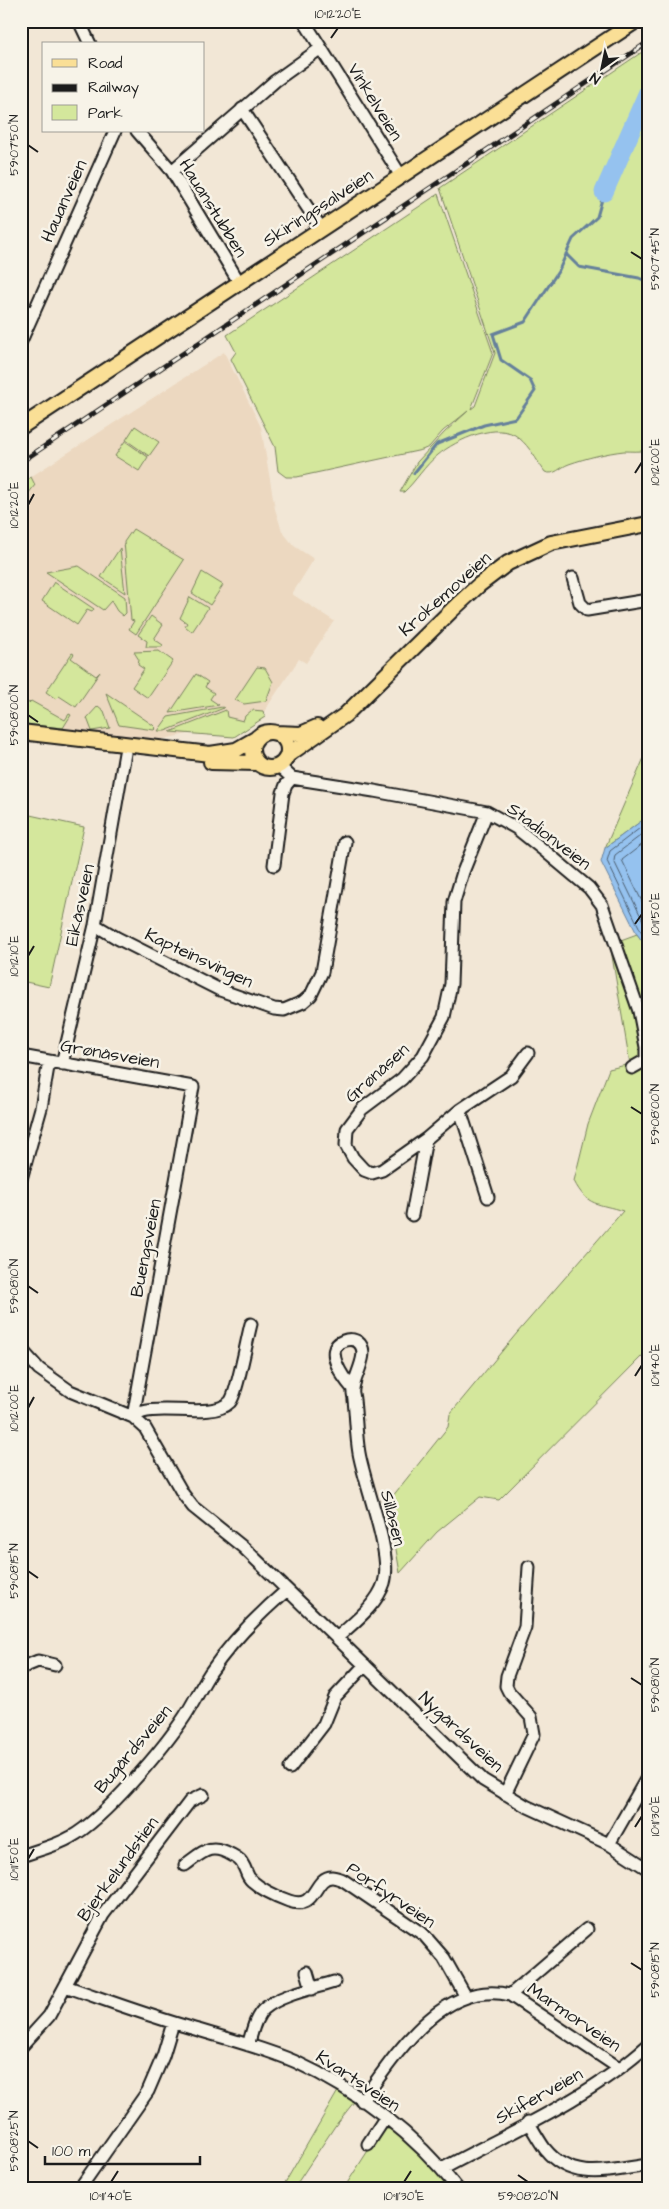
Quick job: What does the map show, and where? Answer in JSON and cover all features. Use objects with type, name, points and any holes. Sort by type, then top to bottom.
[{"type":"main road","name":"Skiringssalveien","points":[[21,427],[636,21]]},
{"type":"main road","name":"Krokemoveien","points":[[279,766],[288,755],[345,714],[452,610],[479,585],[508,563],[538,548],[559,541],[648,524]]},
{"type":"main road","name":"Krokemoveien","points":[[21,732],[210,754],[236,750],[265,733],[301,734],[345,714]]},
{"type":"main road","points":[[276,733],[285,740],[288,755]]},
{"type":"main road","points":[[257,738],[252,752],[257,763]]},
{"type":"main road","points":[[21,740],[192,761],[257,763],[268,768],[279,766]]},
{"type":"street","points":[[79,21],[89,42]]},
{"type":"street","name":"Vinkelveien","points":[[304,21],[401,176]]},
{"type":"street","points":[[172,171],[275,81],[321,48]]},
{"type":"street","points":[[242,109],[321,228]]},
{"type":"street","name":"Hauanveien","points":[[21,341],[115,132]]},
{"type":"street","name":"Hauanstubben","points":[[138,132],[172,171],[239,282]]},
{"type":"street","points":[[21,309],[34,312]]},
{"type":"street","points":[[573,578],[580,603],[587,610],[648,600]]},
{"type":"street","name":"Eikåsveien","points":[[62,1064],[95,925],[125,753]]},
{"type":"street","points":[[274,865],[283,793],[286,785],[292,778],[279,766]]},
{"type":"street","name":"Stadionveien","points":[[292,778],[487,812],[516,828],[566,869],[588,888],[602,905],[639,1011],[646,1047],[646,1060],[632,1068]]},
{"type":"street","name":"Grønåsen","points":[[487,812],[463,872],[454,902],[451,984],[444,1017],[424,1056],[402,1079],[355,1116],[347,1128],[346,1146],[353,1158],[364,1170],[372,1173],[382,1170],[426,1139],[460,1110],[511,1076],[528,1054]]},
{"type":"street","name":"Kapteinsvingen","points":[[95,925],[220,990],[274,1009],[284,1010],[303,1002],[311,994],[322,972],[345,842]]},
{"type":"street","name":"Grønåsveien","points":[[21,1056],[193,1086]]},
{"type":"street","points":[[21,1179],[41,1108],[49,1061]]},
{"type":"street","name":"Buengsveien","points":[[133,1417],[193,1086]]},
{"type":"street","points":[[460,1110],[488,1197]]},
{"type":"street","points":[[412,1215],[426,1139]]},
{"type":"street","points":[[133,1417],[144,1411],[209,1410],[222,1407],[230,1402],[235,1390],[251,1324]]},
{"type":"street","name":"Nygårdsveien","points":[[21,1349],[40,1369],[70,1391],[133,1417],[145,1428],[182,1494],[193,1507],[244,1548],[483,1780],[526,1806],[610,1844],[648,1868]]},
{"type":"street","name":"Sillåsen","points":[[337,1638],[374,1601],[383,1585],[386,1565],[359,1453],[353,1389]]},
{"type":"street","points":[[505,1794],[534,1734],[531,1717],[506,1686],[507,1676],[525,1627],[529,1567]]},
{"type":"street","name":"Bugårdsveien","points":[[21,1856],[71,1838],[83,1830],[114,1800],[164,1745],[185,1716],[211,1672],[256,1617],[287,1590]]},
{"type":"street","points":[[21,1668],[38,1661],[55,1665]]},
{"type":"street","points":[[290,1768],[324,1724],[335,1697],[365,1665]]},
{"type":"street","points":[[610,1844],[648,1776]]},
{"type":"street","name":"Bjerkelundstien","points":[[21,2047],[49,2016],[103,1915],[190,1801],[203,1795]]},
{"type":"street","name":"Porfyrveien","points":[[185,1865],[207,1850],[221,1848],[238,1858],[244,1865],[245,1874],[251,1881],[290,1901],[300,1903],[311,1898],[320,1883],[326,1878],[332,1877],[342,1880],[424,1935],[444,1958],[466,1997]]},
{"type":"street","points":[[631,1858],[648,1856]]},
{"type":"street","name":"Marmorveien","points":[[510,1995],[587,1929]]},
{"type":"street","points":[[307,1972],[312,1989]]},
{"type":"street","points":[[248,2045],[255,2023],[263,2009],[279,1999],[334,1982]]},
{"type":"street","name":"Kvartsveien","points":[[65,1986],[296,2062],[362,2101],[416,2142],[457,2188]]},
{"type":"street","name":"Marmorveien","points":[[362,2101],[390,2062],[443,2007],[466,1997],[494,1991],[510,1995],[619,2068]]},
{"type":"street","points":[[80,2188],[148,2091],[163,2056],[174,2023]]},
{"type":"street","name":"Skiferveien","points":[[442,2169],[572,2099],[619,2068],[648,2045]]},
{"type":"street","points":[[368,2144],[385,2118]]},
{"type":"street","points":[[528,2122],[546,2150],[567,2168],[590,2172],[648,2165]]},
{"type":"shaded area","points":[[224,352],[261,427],[275,509],[282,531],[294,546],[314,559],[292,594],[334,621],[306,663],[299,659],[259,719],[130,746],[21,732],[21,483]]},
{"type":"green space","points":[[648,48],[648,450],[624,451],[596,456],[569,464],[555,472],[549,473],[545,472],[519,438],[511,433],[489,432],[466,438],[446,449],[429,463],[404,492],[400,492],[417,462],[468,411],[443,431],[429,447],[422,450],[297,477],[286,477],[278,471],[275,447],[231,359],[236,352],[227,335],[438,194],[493,353],[471,409],[475,406],[495,353],[440,188]]},
{"type":"green space","points":[[135,426],[159,442],[149,456],[126,440]]},
{"type":"green space","points":[[125,441],[148,457],[139,471],[115,456]]},
{"type":"green space","points":[[31,477],[35,485],[21,503],[21,483]]},
{"type":"green space","points":[[133,529],[184,560],[136,634],[129,629],[134,621],[131,620],[124,542]]},
{"type":"green space","points":[[120,548],[125,593],[101,577]]},
{"type":"green space","points":[[79,566],[125,597],[126,613],[123,616],[117,611],[111,601],[103,610],[46,572]]},
{"type":"green space","points":[[202,572],[223,585],[210,605],[192,593]]},
{"type":"green space","points":[[54,582],[94,609],[92,612],[87,610],[77,625],[42,601]]},
{"type":"green space","points":[[190,597],[208,608],[192,632],[185,626],[187,623],[180,618]]},
{"type":"green space","points":[[151,616],[163,625],[154,639],[163,645],[162,647],[146,647],[147,641],[138,635]]},
{"type":"green space","points":[[159,651],[173,661],[148,698],[132,687],[144,669],[138,665],[139,660],[134,652]]},
{"type":"green space","points":[[72,653],[74,654],[71,658],[96,676],[100,672],[76,707],[59,696],[56,699],[46,692]]},
{"type":"green space","points":[[257,667],[265,668],[273,682],[266,701],[244,704],[235,700]]},
{"type":"green space","points":[[196,674],[208,682],[205,687],[214,693],[210,699],[219,705],[170,713]]},
{"type":"green space","points":[[106,693],[156,728],[154,730],[119,725]]},
{"type":"green space","points":[[31,701],[65,720],[69,714],[71,715],[63,728],[21,724],[21,707],[26,702],[29,703]]},
{"type":"green space","points":[[98,706],[104,711],[110,728],[92,731],[87,718]]},
{"type":"green space","points":[[224,708],[165,731],[158,731],[168,717]]},
{"type":"green space","points":[[226,710],[227,717],[243,721],[245,716],[252,710],[263,711],[265,717],[234,737],[170,732]]},
{"type":"green space","points":[[648,749],[648,816],[605,848],[647,751]]},
{"type":"green space","points":[[21,813],[84,827],[49,987],[21,981]]},
{"type":"green space","points":[[637,934],[648,949],[648,1350],[499,1500],[480,1497],[437,1532],[400,1573],[388,1502],[448,1427],[450,1414],[517,1333],[623,1211],[589,1200],[574,1181],[588,1124],[609,1069],[630,1064],[610,944]]},
{"type":"green space","points":[[338,2091],[354,2102],[335,2126],[294,2188],[282,2188]]},
{"type":"green space","points":[[384,2129],[392,2129],[399,2134],[453,2188],[344,2188],[380,2132]]},
{"type":"water","points":[[648,816],[648,949],[637,934],[601,862],[605,848]]},
{"type":"waterway","points":[[604,192],[648,92]]},
{"type":"waterway","points":[[414,473],[437,444],[484,425],[516,418],[535,391],[530,380],[501,360],[493,334],[525,322],[559,270],[573,239],[597,217],[604,192]]},
{"type":"waterway","points":[[566,254],[579,267],[639,278],[648,282]]},
{"type":"railway","points":[[21,462],[648,42]]}]
